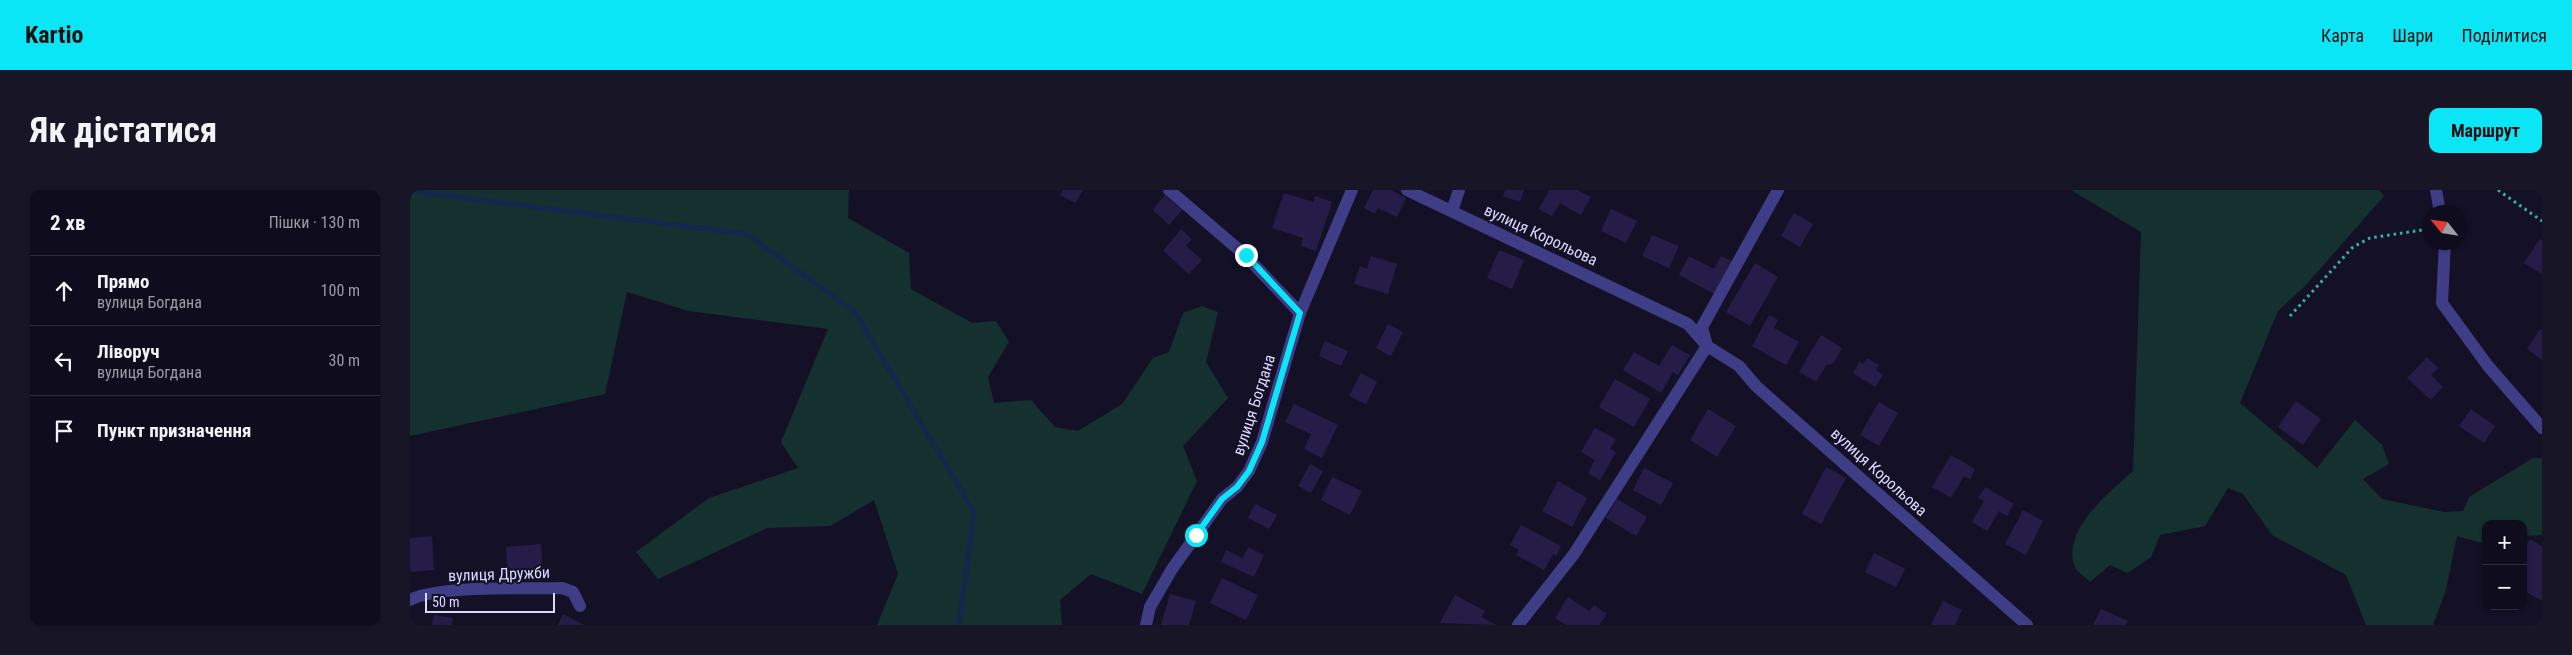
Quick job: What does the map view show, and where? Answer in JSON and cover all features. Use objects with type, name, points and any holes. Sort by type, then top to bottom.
[{"type":"street","points":[[1169,190],[1246,255],[1300,313]]},
{"type":"street","name":"вулиця Богдана","points":[[1146,625],[1150,607],[1172,569],[1222,499],[1237,487],[1249,471],[1262,442],[1300,313],[1352,190]]},
{"type":"street","name":"вулиця Корольова","points":[[1407,190],[1688,324],[1707,346],[1739,366],[1756,386],[2027,625]]},
{"type":"street","points":[[1452,211],[1459,190]]},
{"type":"street","points":[[1518,625],[1574,554],[1707,346],[1702,327],[1778,190]]},
{"type":"street","points":[[2436,190],[2439,205]]},
{"type":"street","points":[[2445,250],[2442,303],[2488,366],[2542,428]]},
{"type":"street","name":"вулиця Дружби","points":[[410,600],[417,596],[453,591],[562,588],[573,592],[580,606]]},
{"type":"path","points":[[2498,190],[2542,221]]},
{"type":"path","points":[[2290,316],[2353,247],[2370,238],[2422,230]]},
{"type":"green space","points":[[410,190],[849,190],[848,218],[909,253],[911,289],[972,323],[996,321],[1009,342],[988,377],[994,403],[1031,400],[1055,427],[1078,431],[1122,404],[1153,358],[1169,352],[1183,313],[1202,306],[1218,312],[1206,362],[1228,398],[1183,446],[1197,481],[1142,594],[1091,574],[1060,600],[1062,625],[877,625],[898,574],[874,500],[830,526],[767,528],[658,579],[636,552],[709,498],[798,468],[781,442],[828,329],[689,311],[627,292],[605,394],[410,436]]},
{"type":"green space","points":[[2071,190],[2379,190],[2384,196],[2306,285],[2278,311],[2240,403],[2317,468],[2355,420],[2382,445],[2389,464],[2363,479],[2382,499],[2444,512],[2463,511],[2469,497],[2533,458],[2542,458],[2542,535],[2527,536],[2527,520],[2482,520],[2482,543],[2457,536],[2446,590],[2433,625],[2366,625],[2346,575],[2272,535],[2243,494],[2228,488],[2205,526],[2160,535],[2151,557],[2128,573],[2110,565],[2090,582],[2074,565],[2072,551],[2075,538],[2082,525],[2101,500],[2133,471],[2141,232]]},
{"type":"building","points":[[1063,190],[1083,190],[1075,203],[1060,195]]},
{"type":"building","points":[[1373,190],[1391,190],[1406,198],[1397,217],[1378,208],[1375,214],[1364,208]]},
{"type":"building","points":[[1505,190],[1524,190],[1520,202],[1503,196]]},
{"type":"building","points":[[1549,190],[1577,190],[1591,197],[1581,215],[1560,203],[1552,216],[1539,209]]},
{"type":"building","points":[[1284,193],[1313,202],[1315,196],[1332,202],[1316,251],[1301,246],[1303,238],[1272,228]]},
{"type":"building","points":[[1165,195],[1182,210],[1169,225],[1153,210]]},
{"type":"building","points":[[1611,209],[1637,221],[1626,243],[1601,231]]},
{"type":"building","points":[[1794,213],[1813,224],[1800,247],[1781,236]]},
{"type":"building","points":[[1181,229],[1192,239],[1186,246],[1202,260],[1189,274],[1163,251]]},
{"type":"building","points":[[1652,235],[1679,246],[1669,268],[1642,256]]},
{"type":"building","points":[[2540,239],[2542,240],[2542,274],[2524,263]]},
{"type":"building","points":[[1499,250],[1524,260],[1512,289],[1487,278]]},
{"type":"building","points":[[1371,256],[1397,264],[1388,294],[1354,284],[1360,266],[1367,269]]},
{"type":"building","points":[[1689,256],[1714,269],[1721,256],[1732,261],[1714,294],[1679,275]]},
{"type":"building","points":[[1755,263],[1778,277],[1750,326],[1726,312]]},
{"type":"building","points":[[1769,315],[1778,320],[1774,328],[1799,342],[1786,365],[1752,346]]},
{"type":"building","points":[[1388,324],[1403,332],[1391,356],[1376,348]]},
{"type":"building","points":[[2540,329],[2542,330],[2542,360],[2527,349]]},
{"type":"building","points":[[1821,335],[1842,348],[1833,364],[1826,365],[1816,382],[1799,372]]},
{"type":"building","points":[[1325,341],[1348,351],[1341,366],[1319,356]]},
{"type":"building","points":[[1672,345],[1690,355],[1678,375],[1673,372],[1661,393],[1623,370],[1634,352],[1659,366]]},
{"type":"building","points":[[2427,357],[2438,368],[2431,375],[2443,387],[2431,400],[2407,378]]},
{"type":"building","points":[[1867,358],[1879,365],[1876,370],[1883,375],[1875,387],[1853,373],[1860,361],[1863,364]]},
{"type":"building","points":[[1361,373],[1377,382],[1366,404],[1349,396]]},
{"type":"building","points":[[1615,379],[1650,399],[1634,427],[1599,407]]},
{"type":"building","points":[[2296,401],[2321,419],[2303,445],[2278,427]]},
{"type":"building","points":[[1879,402],[1898,413],[1879,446],[1860,435]]},
{"type":"building","points":[[1294,404],[1338,425],[1322,458],[1304,449],[1311,434],[1285,422]]},
{"type":"building","points":[[1708,409],[1736,426],[1717,457],[1690,440]]},
{"type":"building","points":[[2471,409],[2495,426],[2484,443],[2459,426]]},
{"type":"building","points":[[1595,428],[1616,439],[1610,449],[1616,452],[1600,480],[1588,473],[1595,460],[1581,452]]},
{"type":"building","points":[[1951,455],[1975,469],[1970,479],[1964,476],[1951,498],[1932,487]]},
{"type":"building","points":[[1310,464],[1323,471],[1311,493],[1298,486]]},
{"type":"building","points":[[1826,467],[1846,478],[1821,524],[1802,514]]},
{"type":"building","points":[[1644,468],[1673,483],[1661,505],[1633,490]]},
{"type":"building","points":[[1332,477],[1362,491],[1350,515],[1321,500]]},
{"type":"building","points":[[1558,481],[1587,498],[1572,527],[1542,511]]},
{"type":"building","points":[[1985,487],[2014,504],[2007,516],[1999,511],[1987,531],[1972,522],[1984,501],[1978,498]]},
{"type":"building","points":[[1617,499],[1647,517],[1636,536],[1606,518]]},
{"type":"building","points":[[1255,504],[1277,515],[1269,529],[1248,518]]},
{"type":"building","points":[[2023,510],[2043,521],[2026,555],[2005,544]]},
{"type":"building","points":[[1521,525],[1561,546],[1556,556],[1553,554],[1544,570],[1516,555],[1519,550],[1510,545]]},
{"type":"building","points":[[432,536],[434,570],[410,572],[410,538]]},
{"type":"building","points":[[2530,539],[2542,546],[2542,601],[2527,592],[2527,544]]},
{"type":"building","points":[[541,544],[543,575],[508,578],[506,547]]},
{"type":"building","points":[[1248,547],[1264,555],[1254,577],[1221,562],[1226,550],[1243,558]]},
{"type":"building","points":[[1874,553],[1905,569],[1896,587],[1865,572]]},
{"type":"building","points":[[1222,578],[1258,595],[1246,620],[1210,603]]},
{"type":"building","points":[[1170,594],[1196,601],[1189,625],[1161,625]]},
{"type":"building","points":[[1455,595],[1485,611],[1481,617],[1496,625],[1440,623]]},
{"type":"building","points":[[1568,597],[1589,611],[1594,605],[1607,614],[1599,625],[1566,625],[1555,618]]},
{"type":"building","points":[[1943,601],[1962,610],[1955,625],[1931,625]]},
{"type":"building","points":[[2101,609],[2128,621],[2126,625],[2093,625]]},
{"type":"building","points":[[563,614],[584,625],[558,625]]},
{"type":"building","points":[[434,615],[453,618],[452,625],[432,625]]},
{"type":"waterway","points":[[410,191],[747,234],[855,312],[974,512],[959,625]]},
{"type":"route","points":[[1196,535],[1222,499],[1237,487],[1249,471],[1262,442],[1300,313],[1246,255]]}]
